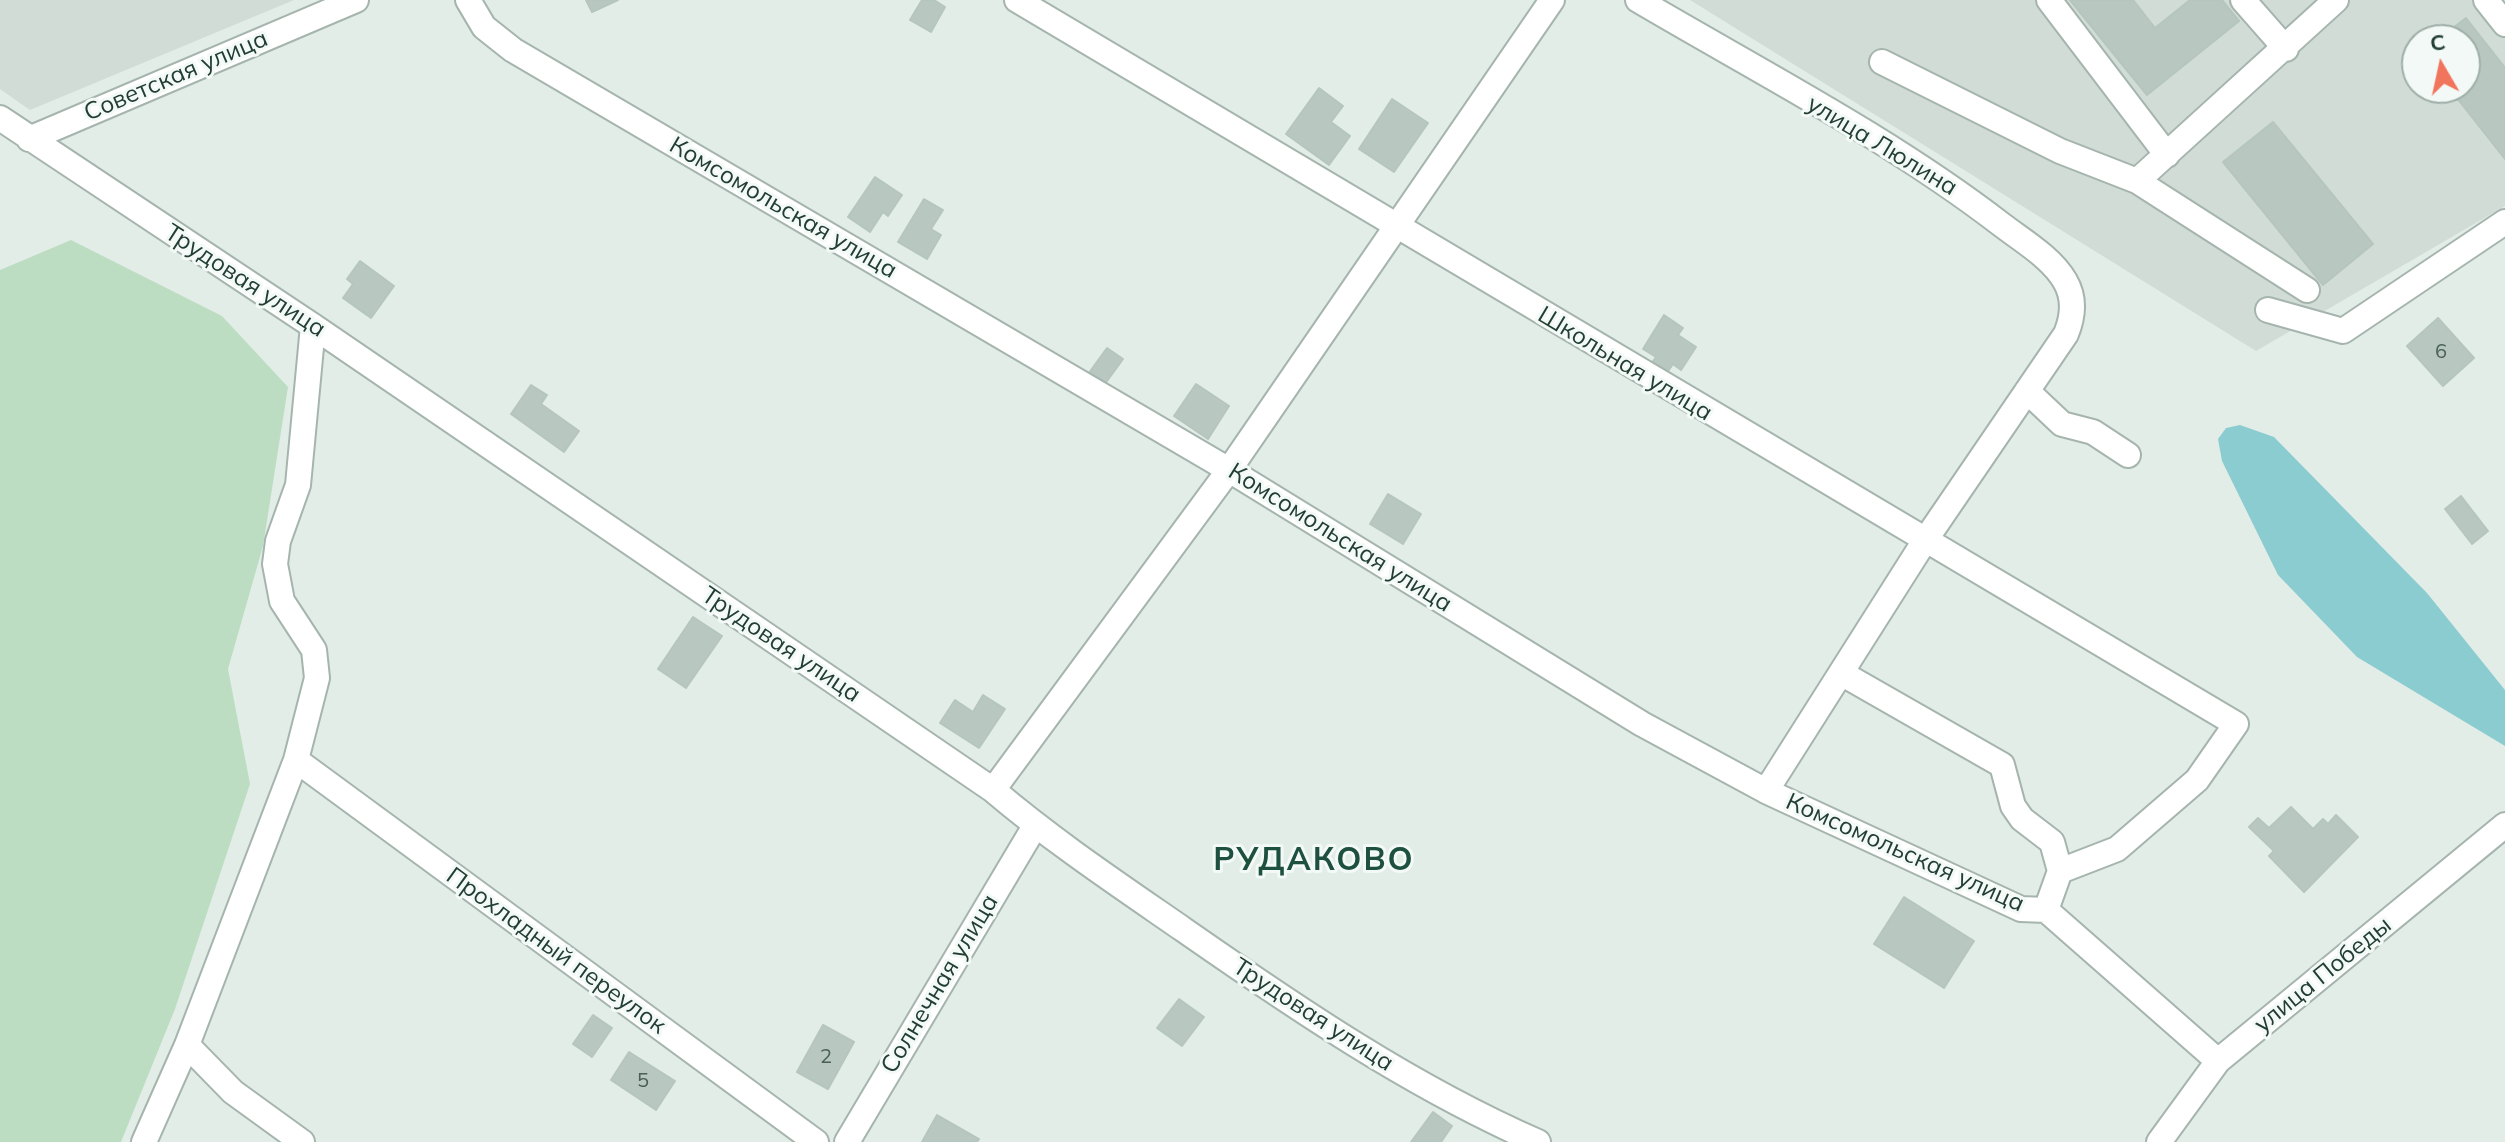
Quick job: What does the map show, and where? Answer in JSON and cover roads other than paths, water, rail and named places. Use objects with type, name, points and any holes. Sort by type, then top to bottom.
[{"type":"street","name":"Советская улица","points":[[29,139],[356,0]]},
{"type":"street","name":"Комсомольская улица","points":[[468,0],[484,27],[513,50],[1229,470],[1642,724],[1766,791],[2021,909],[2046,910],[2218,1061]]},
{"type":"street","name":"Школьная улица","points":[[1017,0],[1924,542],[2236,724],[2197,780],[2117,849],[2060,871]]},
{"type":"street","points":[[993,790],[1229,470],[1398,229],[1552,0]]},
{"type":"street","name":"улица Люлина","points":[[1638,0],[1945,181],[2024,242],[2065,280],[2072,318],[2066,334],[2027,391]]},
{"type":"street","points":[[2049,0],[2167,155]]},
{"type":"street","points":[[2243,0],[2286,49]]},
{"type":"street","points":[[2137,181],[2286,49],[2336,0]]},
{"type":"street","points":[[2486,0],[2505,24]]},
{"type":"street","points":[[1882,62],[2060,151],[2137,181],[2307,290]]},
{"type":"street","points":[[0,118],[29,139]]},
{"type":"street","name":"Трудовая улица","points":[[29,139],[313,326],[993,790],[1035,826],[1280,997],[1469,1112],[1538,1142]]},
{"type":"street","points":[[2268,310],[2343,331],[2505,222]]},
{"type":"street","points":[[144,1142],[187,1045],[296,760],[317,678],[317,661],[307,638],[282,601],[275,564],[278,541],[298,485],[313,326]]},
{"type":"street","points":[[1766,791],[1924,542],[2027,391],[2062,424],[2093,432],[2128,455]]},
{"type":"street","points":[[1841,673],[2002,765],[2013,806],[2022,819],[2052,842],[2060,871],[2046,910]]},
{"type":"street","name":"Прохладный переулок","points":[[296,760],[816,1142]]},
{"type":"street","name":"улица Победы","points":[[2159,1142],[2218,1061],[2505,825]]},
{"type":"street","name":"Солнечная улица","points":[[847,1142],[1035,826]]},
{"type":"street","points":[[187,1045],[233,1092],[302,1142]]},
{"type":"water","points":[[2240,425],[2274,437],[2427,593],[2505,690],[2505,746],[2357,657],[2278,575],[2222,461],[2218,439],[2226,428]]},
{"type":"district","name":"РУДАКОВО","points":[[1314,860]]}]
